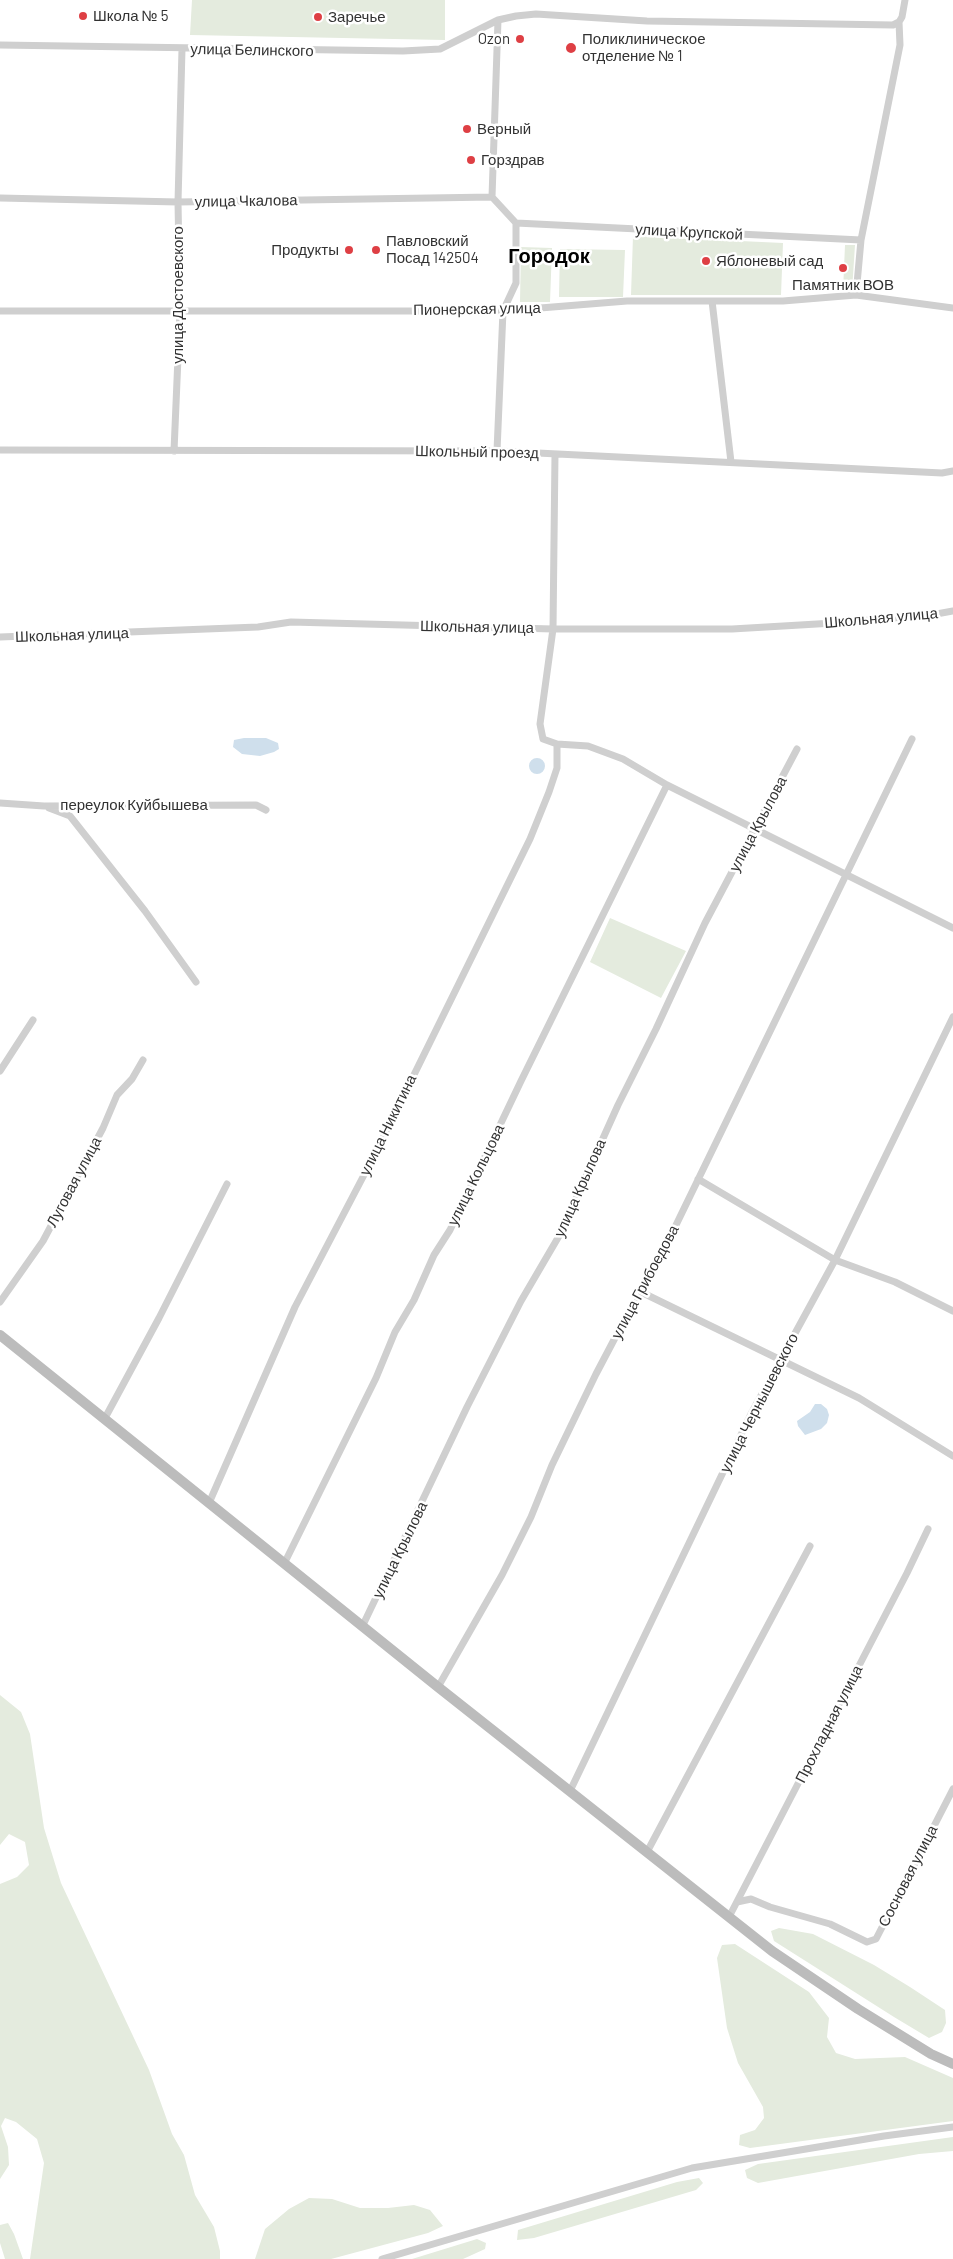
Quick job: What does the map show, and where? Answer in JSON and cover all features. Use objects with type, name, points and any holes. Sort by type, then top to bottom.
[{"type":"street","points":[[856,295],[861,240],[900,45],[896,23],[905,0]]},
{"type":"street","name":"улица Белинского","points":[[0,45],[182,49],[403,51],[440,49],[498,20],[536,14],[647,21],[896,23]]},
{"type":"street","points":[[498,20],[492,196],[516,223],[516,283],[503,311],[498,451]]},
{"type":"street","name":"улица Достоевского","points":[[174,451],[180,310],[178,202],[182,49]]},
{"type":"street","name":"улица Чкалова","points":[[0,198],[178,202],[492,196]]},
{"type":"street","name":"улица Крупской","points":[[516,223],[861,240]]},
{"type":"street","name":"Пионерская улица","points":[[0,311],[503,311],[627,301],[783,301],[856,295],[953,308]]},
{"type":"street","points":[[712,301],[731,462]]},
{"type":"street","name":"Школьный проезд","points":[[0,450],[498,451],[942,473],[953,471]]},
{"type":"street","points":[[555,454],[553,629],[540,724],[543,739],[557,744],[588,746],[622,759],[667,785],[953,928]]},
{"type":"street","name":"Школьная улица","points":[[0,637],[248,627],[292,622],[553,629],[732,629],[834,623],[931,615],[953,611]]},
{"type":"street","name":"улица Грибоедова","points":[[438,1687],[502,1575],[532,1517],[552,1465],[596,1374],[626,1317],[642,1292],[848,874],[912,739]]},
{"type":"street","name":"улица Никитина","points":[[209,1503],[295,1307],[372,1160],[530,839],[550,792],[556,768],[557,744]]},
{"type":"street","name":"улица Крылова","points":[[362,1627],[467,1408],[521,1301],[559,1236],[618,1105],[656,1030],[705,923],[797,749]]},
{"type":"street","name":"улица Кольцова","points":[[284,1564],[376,1378],[395,1332],[414,1300],[434,1255],[450,1230],[667,785]]},
{"type":"street","name":"переулок Куйбышева","points":[[0,803],[44,806],[256,805],[266,810]]},
{"type":"street","points":[[44,806],[70,816],[145,911],[196,982]]},
{"type":"street","name":"улица Чернышевского","points":[[570,1791],[691,1538],[780,1361],[835,1260],[953,1017]]},
{"type":"street","points":[[0,1071],[33,1020]]},
{"type":"street","name":"Луговая улица","points":[[0,1302],[43,1241],[103,1128],[117,1095],[132,1079],[143,1060]]},
{"type":"street","points":[[698,1179],[835,1260],[895,1282],[953,1311]]},
{"type":"street","points":[[105,1418],[160,1318],[227,1184]]},
{"type":"street","points":[[642,1292],[859,1398],[953,1456]]},
{"type":"street","points":[[0,1335],[362,1627],[772,1950],[858,2010],[932,2054],[953,2064]]},
{"type":"street","name":"Прохладная улица","points":[[729,1917],[903,1582],[928,1529]]},
{"type":"street","points":[[646,1852],[810,1546]]},
{"type":"street","name":"Сосновая улица","points":[[737,1902],[751,1899],[770,1907],[830,1924],[867,1942],[876,1939],[953,1789]]},
{"type":"street","points":[[382,2259],[692,2168],[884,2136],[953,2127]]},
{"type":"shaded area","name":"Заречье","points":[[192,0],[445,0],[445,40],[190,35]]},
{"type":"shaded area","points":[[633,236],[783,243],[781,295],[631,295]]},
{"type":"shaded area","points":[[845,245],[855,245],[852,291],[843,291]]},
{"type":"shaded area","points":[[521,247],[552,248],[550,302],[520,302]]},
{"type":"shaded area","points":[[560,249],[625,250],[623,297],[559,297]]},
{"type":"shaded area","points":[[610,918],[686,951],[661,998],[590,962]]},
{"type":"shaded area","points":[[0,1695],[21,1712],[30,1734],[44,1828],[61,1883],[149,2070],[172,2134],[184,2155],[195,2195],[214,2227],[220,2259],[30,2259],[44,2163],[37,2139],[16,2122],[5,2118],[1,2126],[8,2147],[9,2165],[0,2179],[0,1884],[17,1877],[29,1865],[25,1842],[9,1834],[0,1845]]},
{"type":"shaded area","points":[[779,1928],[813,1934],[874,1965],[910,1987],[945,2010],[946,2023],[942,2032],[929,2038],[774,1941],[771,1931]]},
{"type":"shaded area","points":[[735,1944],[809,1992],[829,2018],[827,2037],[836,2053],[855,2059],[905,2057],[953,2078],[953,2121],[750,2148],[739,2145],[740,2135],[755,2130],[764,2118],[763,2107],[738,2063],[727,2028],[717,1958],[722,1945]]},
{"type":"shaded area","points":[[953,2137],[953,2151],[919,2154],[758,2183],[747,2178],[745,2170],[758,2164]]},
{"type":"shaded area","points":[[699,2178],[703,2183],[696,2190],[534,2238],[517,2240],[518,2230],[677,2182]]},
{"type":"shaded area","points":[[309,2198],[332,2199],[360,2208],[388,2208],[414,2205],[430,2210],[443,2226],[428,2233],[331,2259],[255,2259],[265,2229],[289,2209]]},
{"type":"shaded area","points":[[8,2223],[23,2259],[5,2259],[0,2243],[0,2225]]},
{"type":"shaded area","points":[[477,2239],[486,2243],[485,2249],[463,2259],[412,2259]]},
{"type":"water","points":[[266,738],[278,743],[279,749],[260,756],[242,754],[233,747],[234,740]]},
{"type":"water","points":[[537,758],[543,760],[545,766],[543,772],[537,774],[531,772],[529,766],[531,760]]},
{"type":"water","points":[[815,1404],[821,1404],[827,1409],[829,1415],[827,1423],[821,1429],[805,1435],[798,1426],[797,1421],[810,1412]]},
{"type":"place","name":"Школа № 5","points":[[83,16]]},
{"type":"place","name":"Заречье","points":[[318,17]]},
{"type":"place","name":"Ozon","points":[[520,39]]},
{"type":"place","name":"Поликлиническое отделение № 1","points":[[571,48]]},
{"type":"place","name":"Верный","points":[[467,129]]},
{"type":"place","name":"Горздрав","points":[[471,160]]},
{"type":"place","name":"Продукты","points":[[349,250]]},
{"type":"place","name":"Павловский Посад 142504","points":[[376,250]]},
{"type":"place","name":"Яблоневый сад","points":[[706,261]]},
{"type":"place","name":"Памятник ВОВ","points":[[843,268]]},
{"type":"district","name":"Городок","points":[[549,256]]}]
